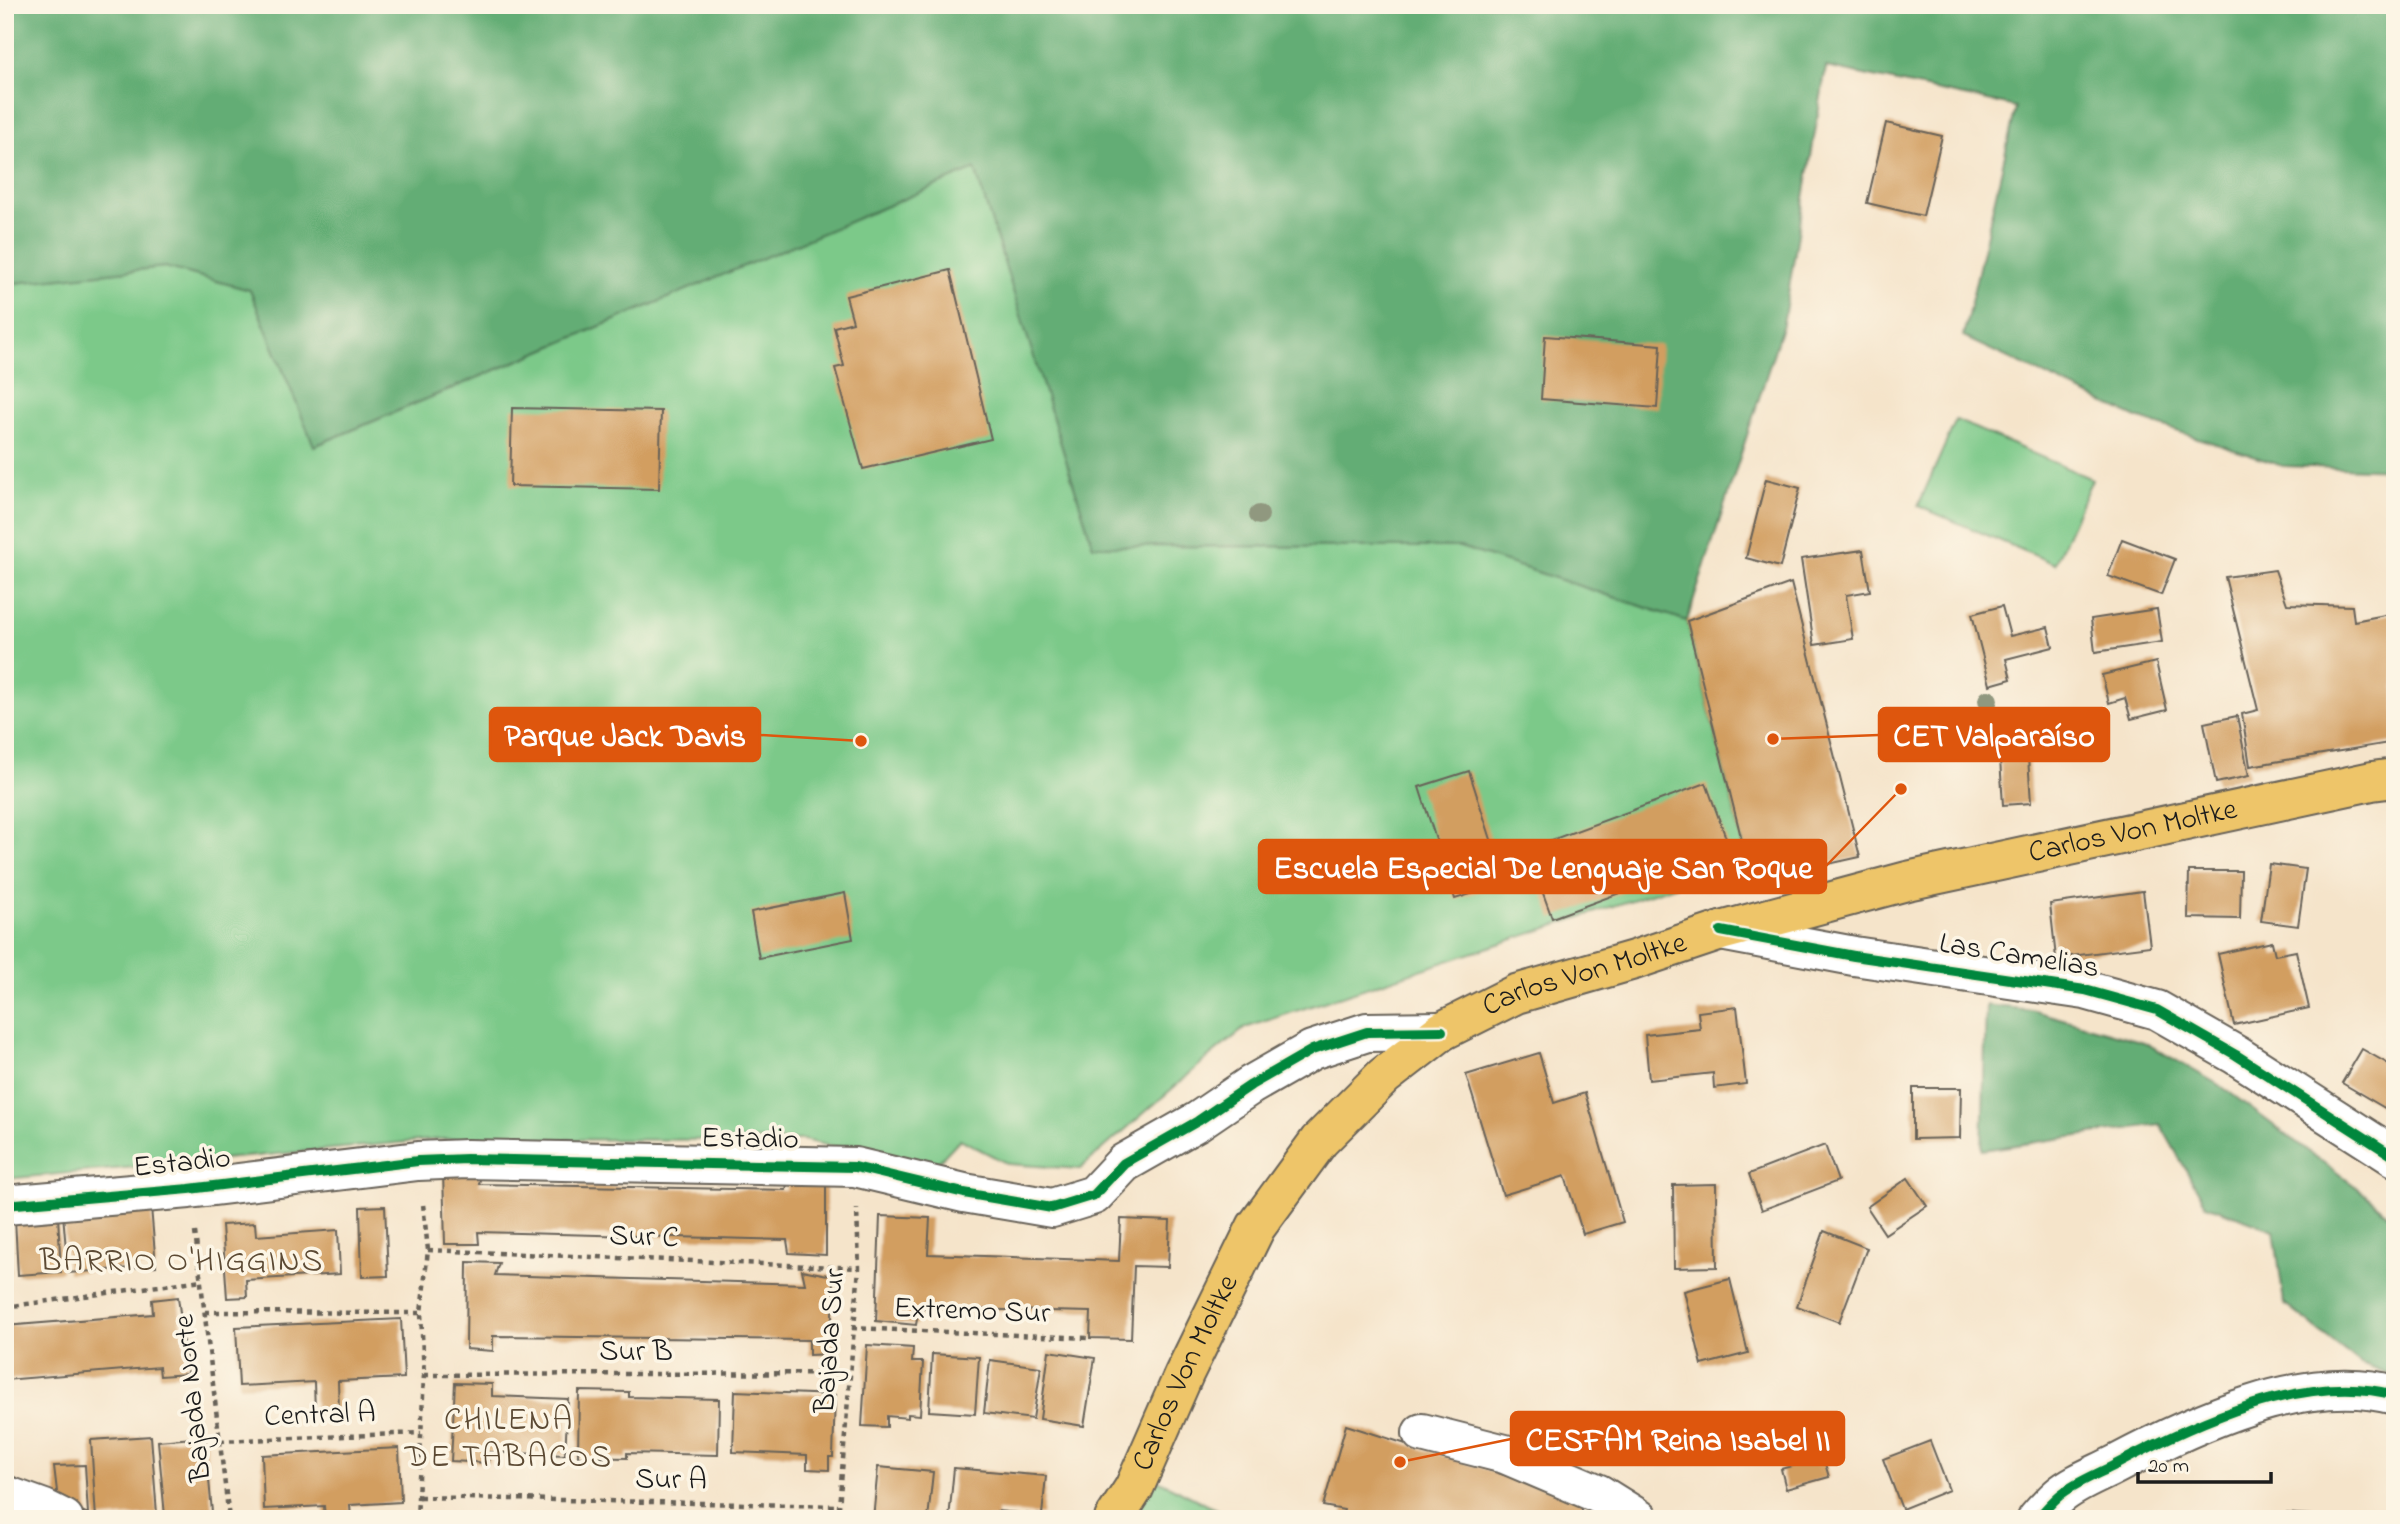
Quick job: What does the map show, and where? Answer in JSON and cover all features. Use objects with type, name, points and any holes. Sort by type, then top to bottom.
[{"type":"main road","name":"Carlos Von Moltke","points":[[1114,1519],[1134,1488],[1184,1374],[1256,1227],[1319,1141],[1384,1076],[1442,1031],[1516,994],[1634,960],[1721,931],[1907,881],[2309,794],[2395,778]]},
{"type":"street","name":"Las Camelias","points":[[1721,931],[1854,957],[2085,990],[2157,1010],[2236,1055],[2395,1157]]},
{"type":"street","name":"Estadio","points":[[5,1205],[189,1189],[418,1161],[481,1159],[855,1167],[964,1193],[1052,1208],[1094,1195],[1124,1163],[1312,1051],[1367,1032],[1442,1031]]},
{"type":"street","points":[[2037,1519],[2061,1494],[2175,1434],[2264,1401],[2328,1390],[2375,1389],[2395,1395]]},
{"type":"street","points":[[1422,1433],[1505,1454],[1599,1494],[1639,1519]]},
{"type":"street","points":[[5,1495],[64,1519]]},
{"type":"path","points":[[417,1519],[424,1375],[421,1313],[428,1250],[418,1161]]},
{"type":"path","points":[[5,1307],[202,1280]]},
{"type":"path","points":[[205,1312],[421,1313]]},
{"type":"green space","points":[[5,5],[2395,5],[2395,470],[2283,466],[2137,418],[1963,337],[2016,107],[1826,67],[1783,324],[1687,621],[1460,547],[1093,546],[975,169],[314,446],[250,290],[165,267],[5,284]]},
{"type":"green space","points":[[975,169],[1093,546],[1460,547],[1687,621],[1747,862],[1245,1028],[1080,1169],[1008,1164],[960,1139],[932,1169],[803,1140],[441,1139],[5,1179],[5,284],[165,267],[250,290],[315,446]]},
{"type":"green space","points":[[1956,420],[2092,479],[2055,564],[1918,506]]},
{"type":"green space","points":[[1986,1005],[2031,1010],[2144,1042],[2221,1086],[2355,1186],[2395,1220],[2395,1377],[2361,1364],[2284,1303],[2274,1230],[2206,1205],[2160,1124],[1982,1150]]},
{"type":"green space","points":[[1142,1472],[1235,1519],[1119,1519]]},
{"type":"building","points":[[1886,123],[1942,136],[1923,216],[1867,203]]},
{"type":"building","points":[[950,270],[991,439],[863,469],[835,368],[844,366],[834,327],[853,322],[846,296]]},
{"type":"building","points":[[1545,336],[1661,345],[1657,408],[1541,399]]},
{"type":"building","points":[[512,408],[661,411],[659,489],[510,486]]},
{"type":"building","points":[[1766,479],[1800,488],[1780,567],[1746,558]]},
{"type":"building","points":[[2122,539],[2175,559],[2161,595],[2108,576]]},
{"type":"building","points":[[1863,550],[1870,591],[1846,595],[1853,639],[1814,645],[1801,559]]},
{"type":"building","points":[[2275,570],[2287,604],[2352,606],[2354,621],[2395,613],[2395,742],[2250,766],[2242,714],[2258,710],[2225,577]]},
{"type":"building","points":[[1791,583],[1860,857],[1752,881],[1687,621]]},
{"type":"building","points":[[2002,606],[2010,636],[2048,627],[2053,647],[2006,659],[2011,679],[1990,685],[1972,614]]},
{"type":"building","points":[[2157,609],[2162,642],[2095,652],[2091,619]]},
{"type":"building","points":[[2156,662],[2167,710],[2131,719],[2125,698],[2109,703],[2102,675]]},
{"type":"building","points":[[2237,716],[2249,776],[2216,783],[2204,723]]},
{"type":"building","points":[[2028,757],[2031,803],[2003,805],[2000,759]]},
{"type":"building","points":[[1469,771],[1505,883],[1455,899],[1419,787]]},
{"type":"building","points":[[1706,783],[1731,852],[1552,918],[1527,849]]},
{"type":"building","points":[[2269,864],[2306,869],[2298,926],[2261,921]]},
{"type":"building","points":[[2189,871],[2241,871],[2240,919],[2188,918]]},
{"type":"building","points":[[2143,891],[2150,946],[2056,958],[2050,904]]},
{"type":"building","points":[[845,893],[853,939],[759,958],[751,912]]},
{"type":"building","points":[[2272,942],[2275,955],[2296,951],[2309,1008],[2234,1025],[2218,954]]},
{"type":"building","points":[[1737,1007],[1746,1084],[1714,1088],[1713,1073],[1649,1080],[1645,1035],[1700,1029],[1698,1012]]},
{"type":"building","points":[[2362,1049],[2392,1066],[2395,1061],[2395,1114],[2342,1083]]},
{"type":"building","points":[[1539,1053],[1554,1103],[1585,1093],[1623,1222],[1583,1234],[1565,1176],[1503,1195],[1466,1075]]},
{"type":"building","points":[[1913,1088],[1961,1088],[1960,1138],[1913,1139]]},
{"type":"building","points":[[1825,1145],[1838,1181],[1762,1210],[1749,1174]]},
{"type":"building","points":[[482,1170],[479,1184],[786,1190],[789,1175],[826,1175],[826,1255],[789,1253],[787,1240],[478,1232],[479,1244],[445,1244],[443,1171]]},
{"type":"building","points":[[1908,1178],[1927,1206],[1885,1234],[1867,1207]]},
{"type":"building","points":[[1716,1184],[1717,1267],[1674,1268],[1673,1185]]},
{"type":"building","points":[[385,1206],[388,1276],[362,1277],[360,1207]]},
{"type":"building","points":[[151,1207],[156,1266],[68,1273],[63,1214]]},
{"type":"building","points":[[58,1216],[61,1272],[18,1275],[15,1219]]},
{"type":"building","points":[[880,1216],[930,1218],[928,1254],[1119,1261],[1121,1219],[1170,1221],[1168,1267],[1134,1266],[1131,1339],[1090,1338],[1091,1312],[919,1308],[916,1325],[876,1321]]},
{"type":"building","points":[[7,1218],[11,1273],[5,1273]]},
{"type":"building","points":[[255,1223],[256,1236],[338,1230],[340,1274],[246,1280],[247,1297],[227,1298],[222,1225]]},
{"type":"building","points":[[1824,1231],[1867,1248],[1839,1322],[1797,1306]]},
{"type":"building","points":[[467,1262],[499,1263],[495,1275],[805,1284],[802,1270],[833,1276],[831,1354],[809,1355],[809,1340],[493,1336],[493,1351],[466,1349]]},
{"type":"building","points":[[1730,1279],[1748,1353],[1702,1365],[1684,1291]]},
{"type":"building","points":[[178,1297],[188,1374],[160,1376],[159,1367],[5,1380],[5,1326],[153,1314],[152,1300]]},
{"type":"building","points":[[401,1319],[404,1378],[338,1381],[339,1410],[315,1412],[314,1382],[239,1386],[236,1327]]},
{"type":"building","points":[[867,1345],[913,1348],[912,1362],[923,1362],[920,1415],[908,1414],[908,1418],[887,1416],[887,1427],[862,1426]]},
{"type":"building","points":[[1049,1351],[1095,1358],[1084,1426],[1040,1419]]},
{"type":"building","points":[[932,1354],[979,1357],[975,1414],[929,1411]]},
{"type":"building","points":[[990,1360],[1041,1367],[1033,1419],[984,1413]]},
{"type":"building","points":[[455,1383],[492,1384],[492,1396],[568,1399],[565,1455],[489,1452],[489,1463],[451,1461]]},
{"type":"building","points":[[579,1391],[629,1392],[629,1397],[719,1399],[718,1455],[627,1453],[627,1458],[578,1457]]},
{"type":"building","points":[[735,1391],[835,1395],[833,1457],[829,1457],[829,1470],[807,1469],[807,1455],[733,1452]]},
{"type":"building","points":[[1346,1425],[1583,1500],[1581,1519],[1341,1519],[1344,1510],[1323,1506]]},
{"type":"building","points":[[151,1436],[157,1514],[96,1519],[91,1440]]},
{"type":"building","points":[[205,1437],[212,1512],[165,1516],[158,1441]]},
{"type":"building","points":[[1930,1441],[1949,1490],[1902,1509],[1883,1459]]},
{"type":"building","points":[[399,1448],[401,1502],[350,1505],[351,1519],[325,1519],[324,1506],[264,1509],[262,1455]]},
{"type":"building","points":[[1823,1457],[1829,1477],[1786,1489],[1781,1469]]},
{"type":"building","points":[[85,1465],[88,1514],[58,1500],[54,1466]]},
{"type":"building","points":[[878,1467],[933,1472],[928,1519],[873,1519]]},
{"type":"building","points":[[954,1468],[1046,1476],[1042,1515],[997,1511],[997,1519],[949,1519]]},
{"type":"building","points":[[2265,1512],[2311,1515],[2310,1519],[2265,1519]]},
{"type":"cycle path","points":[[1721,931],[1854,956],[2085,990],[2157,1010],[2236,1055],[2395,1157]]},
{"type":"cycle path","points":[[5,1205],[189,1189],[418,1161],[467,1159],[855,1167],[964,1193],[1052,1208],[1094,1195],[1124,1163],[1198,1121],[1251,1085],[1312,1050],[1367,1032],[1442,1031]]},
{"type":"cycle path","points":[[2037,1519],[2059,1496],[2079,1483],[2179,1433],[2251,1405],[2288,1395],[2325,1390],[2361,1389],[2395,1395]]},
{"type":"place","name":"CET Valparaíso","points":[[1773,739]]},
{"type":"place","name":"Parque Jack Davis","points":[[861,741]]},
{"type":"place","name":"Escuela Especial De Lenguaje San Roque","points":[[1901,789]]},
{"type":"place","name":"CESFAM Reina Isabel II","points":[[1400,1462]]},
{"type":"district","name":"BARRIO O'HIGGINS","points":[[182,1262]]},
{"type":"district","name":"CHILENA DE TABACOS","points":[[509,1440]]}]
